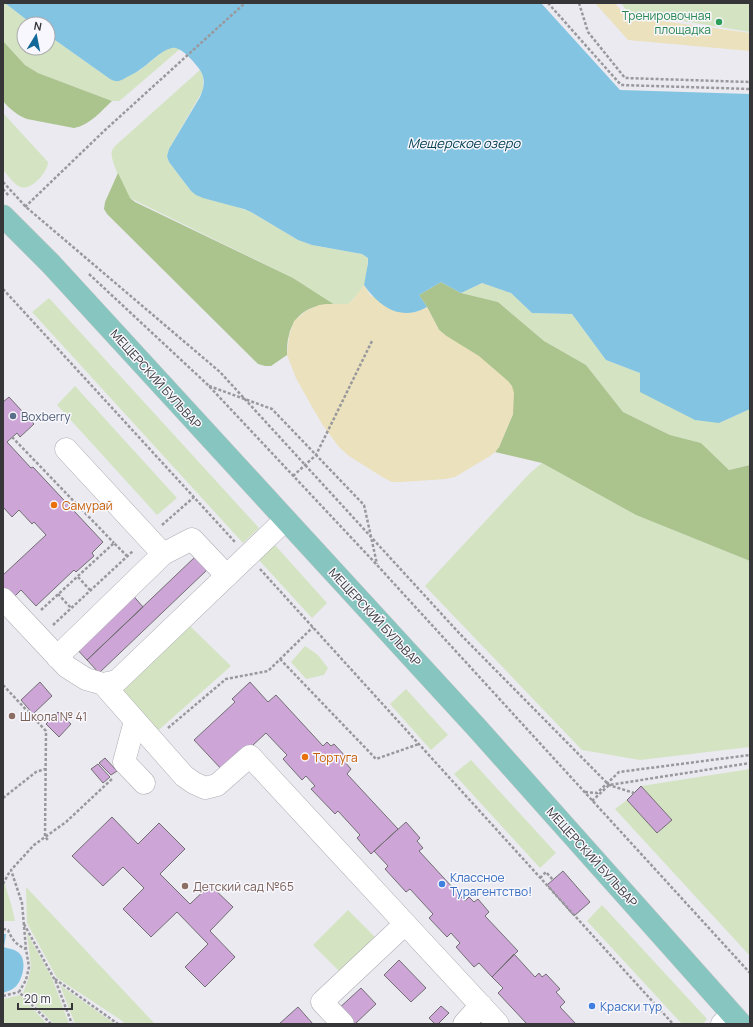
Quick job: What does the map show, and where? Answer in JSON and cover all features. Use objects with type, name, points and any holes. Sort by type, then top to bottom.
[{"type":"main road","name":"МЕЩЕРСКИЙ БУЛЬВАР","points":[[13,213],[56,270],[477,728],[732,1021]]},
{"type":"lane","points":[[66,449],[163,554]]},
{"type":"lane","points":[[3,599],[66,667],[86,680],[103,684],[117,681],[285,520]]},
{"type":"lane","points":[[57,657],[163,554],[192,539],[227,576]]},
{"type":"lane","points":[[103,684],[184,776],[204,788],[217,785],[250,756],[498,1024]]},
{"type":"lane","points":[[135,721],[124,762],[144,783]]},
{"type":"lane","points":[[343,1024],[322,1002],[405,924]]},
{"type":"lane","points":[[464,1024],[480,1005]]},
{"type":"path","points":[[13,213],[26,207],[104,131],[244,3]]},
{"type":"path","points":[[548,3],[621,85],[750,89]]},
{"type":"path","points":[[579,3],[588,32],[625,78],[750,82]]},
{"type":"path","points":[[3,182],[26,207],[220,372],[460,633],[608,784],[634,793]]},
{"type":"path","points":[[86,271],[208,385],[377,565],[750,973]]},
{"type":"path","points":[[3,289],[313,627],[673,1024]]},
{"type":"path","points":[[293,476],[316,455],[372,341]]},
{"type":"path","points":[[208,385],[272,409],[364,505],[377,565]]},
{"type":"path","points":[[12,437],[127,556]]},
{"type":"path","points":[[33,631],[71,608],[147,537],[194,498]]},
{"type":"path","points":[[33,631],[58,594],[114,543]]},
{"type":"path","points":[[78,576],[90,590]]},
{"type":"path","points":[[58,594],[71,608]]},
{"type":"path","points":[[153,741],[226,679],[268,671],[313,627]]},
{"type":"path","points":[[280,659],[376,760],[419,744]]},
{"type":"path","points":[[3,685],[46,731],[46,837],[49,841]]},
{"type":"path","points":[[592,801],[620,772],[750,755]]},
{"type":"path","points":[[584,792],[597,793],[608,784],[750,763]]},
{"type":"path","points":[[3,884],[11,870],[34,845],[66,822],[127,765]]},
{"type":"path","points":[[3,798],[36,772],[46,769]]},
{"type":"path","points":[[3,996],[19,992],[26,980],[29,967],[22,903],[11,870]]},
{"type":"path","points":[[540,878],[546,872],[553,880]]},
{"type":"path","points":[[23,923],[54,979],[72,1024]]},
{"type":"path","points":[[3,929],[8,930],[10,935],[20,947],[26,949]]},
{"type":"path","points":[[54,979],[118,1024]]},
{"type":"path","points":[[19,992],[51,1024]]},
{"type":"green space","points":[[3,3],[5,3],[22,16],[16,16],[16,55],[3,41]]},
{"type":"green space","name":"Тренировочная площадка","points":[[621,3],[750,3],[750,32],[628,12]]},
{"type":"green space","points":[[3,41],[25,65],[38,73],[112,101],[90,121],[74,128],[27,119],[20,116],[3,101]]},
{"type":"green space","points":[[56,41],[110,79],[139,71],[165,50],[173,47],[180,49],[119,101],[112,101],[38,73],[25,65],[17,56],[56,56]]},
{"type":"green space","points":[[200,70],[203,76],[203,90],[169,149],[167,156],[169,162],[191,191],[251,212],[298,240],[312,245],[362,254],[368,258],[367,272],[363,287],[348,304],[335,305],[293,278],[130,198],[115,167],[112,150]]},
{"type":"green space","points":[[3,113],[48,162],[42,175],[38,180],[29,186],[19,186],[3,170]]},
{"type":"green space","points":[[118,173],[130,198],[135,202],[293,278],[335,305],[312,308],[300,315],[295,321],[289,335],[287,342],[287,355],[271,366],[258,364],[107,214],[104,209],[105,202]]},
{"type":"green space","points":[[441,282],[461,293],[498,302],[544,341],[586,365],[623,412],[670,435],[701,443],[729,470],[750,465],[750,561],[636,515],[542,463],[495,452],[499,447],[513,414],[439,330],[419,295]]},
{"type":"green space","points":[[482,283],[511,293],[532,313],[572,314],[606,360],[640,373],[719,423],[750,409],[750,465],[729,470],[701,443],[670,435],[623,412],[586,365],[544,341],[498,302],[461,293]]},
{"type":"green space","points":[[49,298],[259,528],[243,543],[32,312]]},
{"type":"green space","points":[[75,386],[177,498],[157,515],[57,405]]},
{"type":"green space","points":[[542,463],[636,515],[750,561],[750,747],[640,760],[582,750],[425,586],[530,473]]},
{"type":"green space","points":[[274,544],[327,603],[312,618],[258,559]]},
{"type":"green space","points":[[189,625],[231,666],[153,735],[116,694]]},
{"type":"green space","points":[[305,646],[318,655],[328,668],[324,675],[306,679],[291,662]]},
{"type":"green space","points":[[406,689],[448,735],[431,750],[390,704]]},
{"type":"green space","points":[[471,760],[556,853],[540,868],[454,774]]},
{"type":"green space","points":[[750,769],[750,956],[615,809],[627,800],[658,833],[671,820],[641,786]]},
{"type":"green space","points":[[3,878],[11,904],[15,921],[3,921]]},
{"type":"green space","points":[[26,887],[155,1024],[125,1024],[57,978],[27,923]]},
{"type":"green space","points":[[602,905],[707,1019],[703,1024],[682,1024],[587,921]]},
{"type":"green space","points":[[348,910],[380,942],[344,976],[313,945]]},
{"type":"green space","points":[[27,933],[52,978],[69,1024],[54,1024],[23,993],[31,967]]},
{"type":"green space","points":[[60,985],[115,1024],[75,1024]]},
{"type":"green space","points":[[20,995],[47,1024],[3,1024],[3,999]]},
{"type":"sand","points":[[595,3],[615,3],[625,16],[750,33],[750,51],[628,40]]},
{"type":"sand","points":[[364,285],[370,295],[405,313],[416,312],[427,307],[439,330],[479,356],[512,386],[514,393],[513,414],[499,447],[490,456],[455,477],[401,482],[392,482],[384,478],[349,456],[339,447],[322,424],[296,378],[287,355],[289,336],[294,321],[306,311],[319,305],[348,304],[353,300]]},
{"type":"water","name":"Мещерское озеро","points":[[5,3],[541,3],[620,90],[750,94],[750,409],[719,423],[695,420],[640,392],[640,373],[606,360],[572,314],[532,313],[511,293],[482,283],[461,293],[441,282],[419,295],[427,307],[420,311],[407,313],[392,310],[386,307],[374,297],[364,285],[368,258],[362,254],[312,245],[298,240],[251,212],[203,198],[191,191],[169,162],[167,156],[169,149],[200,97],[203,87],[204,80],[202,73],[191,59],[183,52],[176,48],[168,49],[137,72],[121,80],[115,81],[56,41],[56,16],[22,16]]},
{"type":"water","points":[[3,934],[6,934],[4,947],[19,953],[23,960],[23,969],[17,985],[3,993]]},
{"type":"building","points":[[9,397],[34,424],[20,437],[17,433],[7,442],[31,468],[33,467],[103,542],[92,553],[94,556],[76,572],[74,570],[36,606],[21,590],[12,599],[3,590],[3,575],[46,535],[34,522],[32,524],[19,510],[12,517],[3,507],[3,402]]},
{"type":"building","points":[[196,556],[208,569],[99,673],[87,660]]},
{"type":"building","points":[[130,592],[143,607],[87,660],[74,646]]},
{"type":"building","points":[[40,682],[52,696],[33,714],[21,700]]},
{"type":"building","points":[[250,682],[268,702],[276,695],[323,746],[327,742],[331,746],[334,744],[347,758],[344,761],[351,769],[347,774],[398,829],[371,854],[357,838],[360,835],[338,811],[335,814],[311,789],[315,786],[306,776],[302,780],[283,759],[287,755],[266,733],[224,772],[194,740],[235,702],[232,699]]},
{"type":"building","points":[[58,712],[71,724],[59,737],[46,724]]},
{"type":"building","points":[[105,758],[117,771],[111,775],[99,763]]},
{"type":"building","points":[[98,764],[110,777],[103,783],[91,769]]},
{"type":"building","points":[[641,786],[672,820],[657,833],[627,800]]},
{"type":"building","points":[[112,817],[138,844],[159,823],[185,849],[160,874],[190,904],[210,885],[233,907],[210,931],[235,957],[205,987],[185,967],[208,944],[177,912],[151,937],[123,909],[144,888],[123,867],[103,886],[72,856]]},
{"type":"building","points":[[406,822],[420,838],[417,841],[423,848],[419,851],[465,901],[469,897],[474,902],[478,899],[489,912],[485,916],[518,951],[492,977],[479,963],[474,967],[456,947],[460,943],[451,933],[447,937],[429,918],[433,914],[410,889],[406,892],[385,869],[388,866],[374,851]]},
{"type":"building","points":[[563,871],[590,902],[574,916],[547,885]]},
{"type":"building","points":[[514,954],[535,977],[539,973],[542,977],[546,974],[560,989],[556,992],[565,1002],[560,1007],[576,1024],[527,1024],[498,993],[503,988],[492,977]]},
{"type":"building","points":[[399,960],[426,988],[411,1002],[384,975]]},
{"type":"building","points":[[361,988],[376,1004],[355,1024],[351,1024],[337,1010]]},
{"type":"building","points":[[441,1006],[449,1013],[438,1024],[435,1024],[429,1018]]},
{"type":"building","points":[[298,1007],[313,1024],[279,1024]]},
{"type":"place","name":"Тренировочная площадка","points":[[719,22]]},
{"type":"place","name":"Boxberry","points":[[13,416]]},
{"type":"place","name":"Самурай","points":[[54,505]]},
{"type":"place","name":"Школа № 41","points":[[12,716]]},
{"type":"place","name":"Тортуга","points":[[305,757]]},
{"type":"place","name":"Классное Турагентство!","points":[[442,884]]},
{"type":"place","name":"Детский сад №65","points":[[185,886]]},
{"type":"place","name":"Краски тур","points":[[592,1006]]}]
